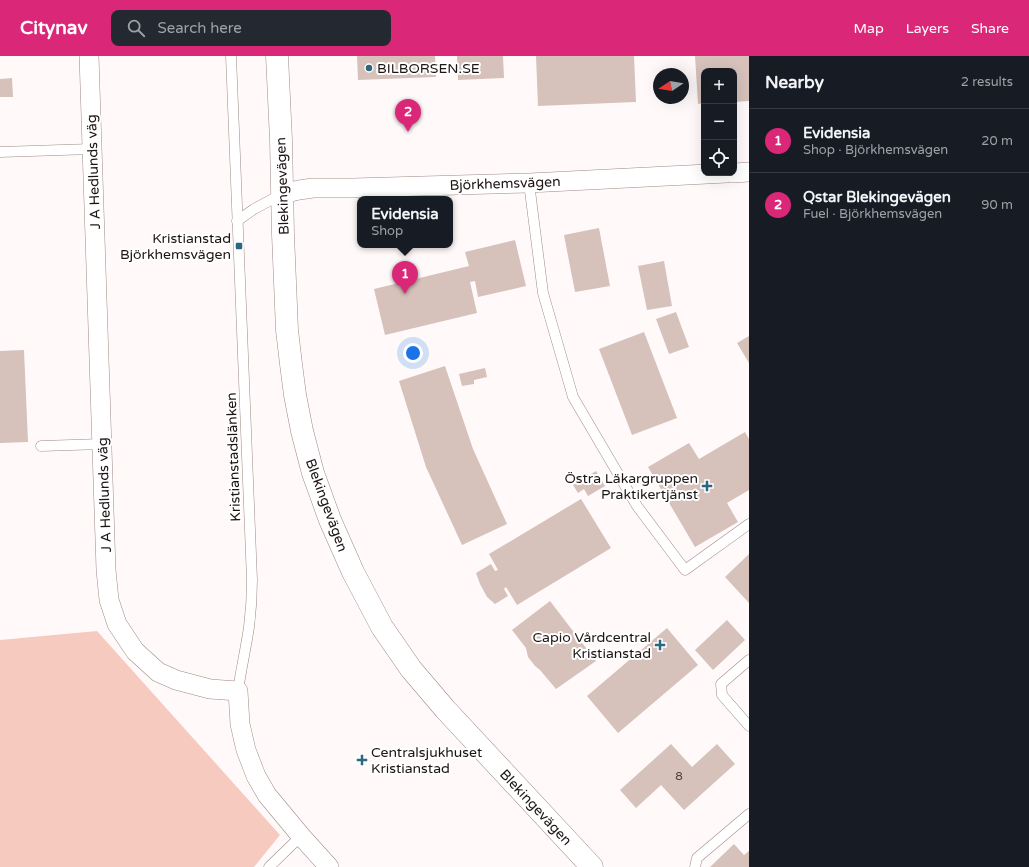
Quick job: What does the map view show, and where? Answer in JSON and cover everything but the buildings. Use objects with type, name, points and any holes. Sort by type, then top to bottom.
[{"type":"main road","name":"Blekingevägen","points":[[277,56],[287,330],[295,395],[302,431],[313,473],[330,520],[353,572],[382,627],[411,669],[445,709],[587,865]]},
{"type":"street","name":"J A Hedlunds väg","points":[[89,56],[106,570],[109,600],[117,624],[135,650],[158,672],[176,680],[210,689],[238,691]]},
{"type":"street","points":[[737,173],[749,172]]},
{"type":"street","name":"Björkhemsvägen","points":[[282,194],[313,188],[529,183],[701,174]]},
{"type":"street","points":[[238,691],[240,724],[246,750],[256,776],[267,795],[329,867]]},
{"type":"lane","name":"Kristianstadslänken","points":[[231,56],[252,580],[249,627],[238,691]]},
{"type":"lane","points":[[0,152],[92,149]]},
{"type":"lane","points":[[529,183],[543,293],[573,397],[637,506],[685,570],[749,524]]},
{"type":"lane","points":[[237,221],[254,209],[282,194]]},
{"type":"lane","points":[[41,446],[102,444]]},
{"type":"lane","points":[[749,660],[721,684],[722,695],[749,726]]},
{"type":"lane","points":[[695,867],[697,858],[749,814]]},
{"type":"lane","points":[[269,867],[301,836]]},
{"type":"shaded area","points":[[97,631],[280,835],[254,867],[0,867],[0,640]]},
{"type":"place","name":"BILBORSEN.SE","points":[[369,68]]},
{"type":"place","name":"Qstar Blekingevägen","points":[[408,132]]},
{"type":"place","name":"Kristianstad Björkhemsvägen","points":[[239,246]]},
{"type":"place","name":"Evidensia","points":[[405,294]]},
{"type":"place","name":"Östra Läkargruppen Praktikertjänst","points":[[707,486]]},
{"type":"place","name":"Capio Vårdcentral Kristianstad","points":[[660,645]]},
{"type":"place","name":"Centralsjukhuset Kristianstad","points":[[362,760]]}]
